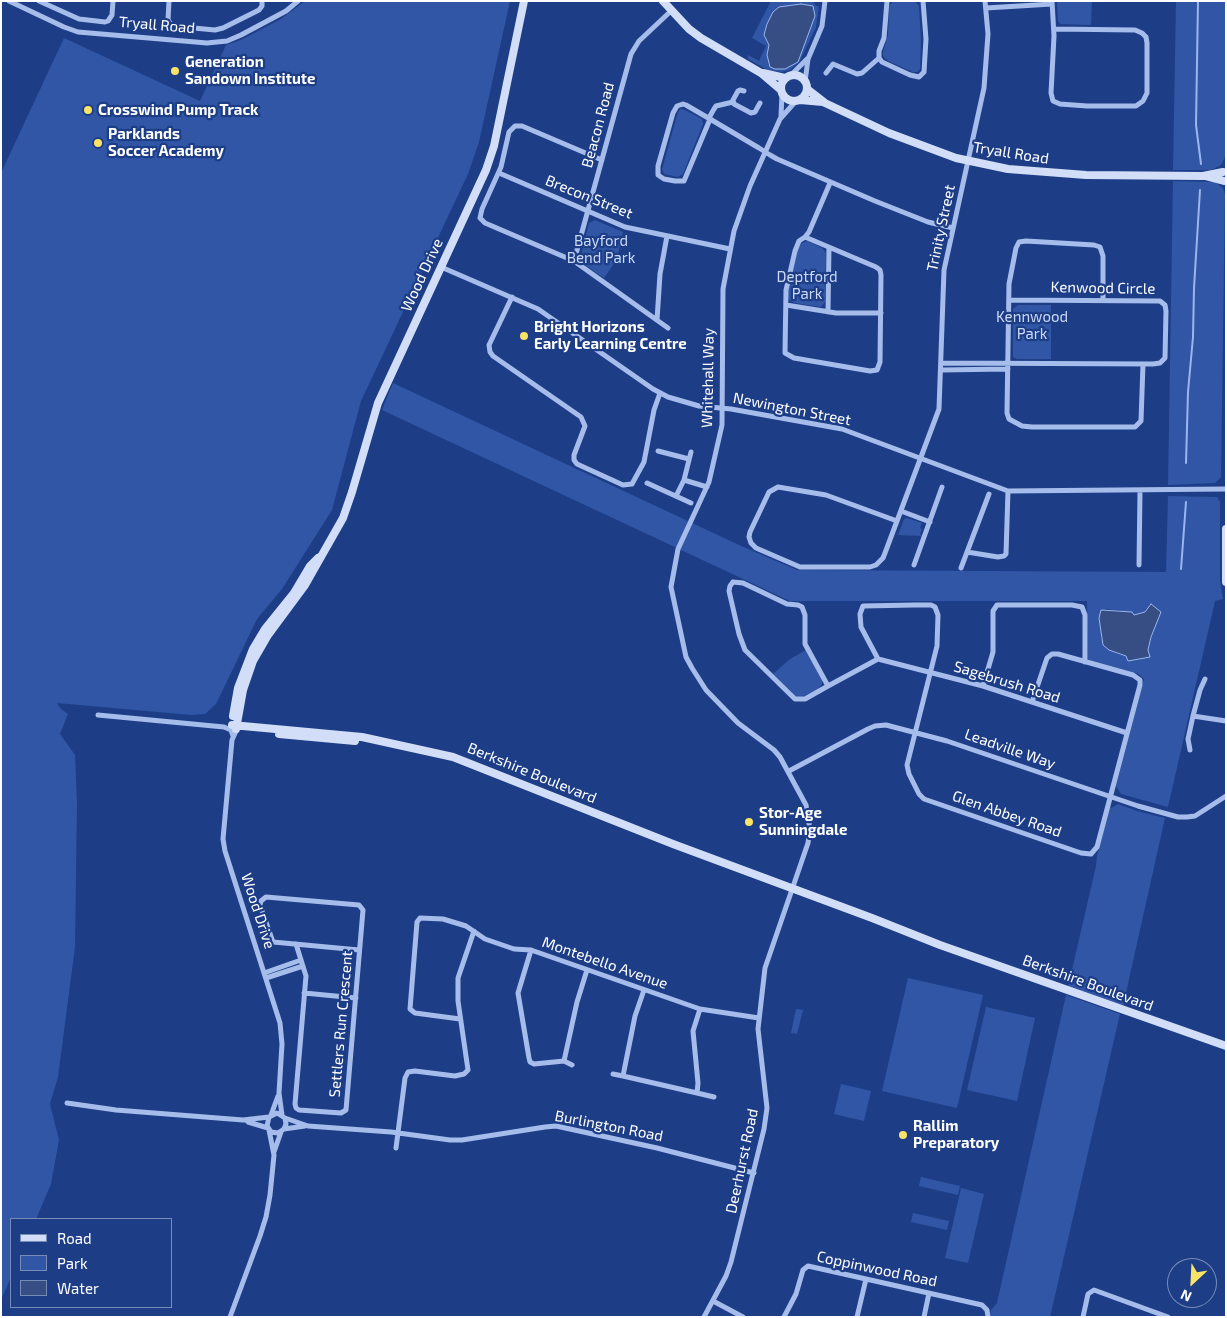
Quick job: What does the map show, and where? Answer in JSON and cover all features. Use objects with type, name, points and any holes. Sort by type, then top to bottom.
[{"type":"street","name":"Tryall Road","points":[[9,1],[78,32],[207,44],[227,41],[241,35],[286,11],[298,1]]},
{"type":"street","points":[[39,1],[78,19],[105,22],[112,15],[113,1]]},
{"type":"street","points":[[169,1],[168,20],[172,26],[215,30],[259,10],[262,6],[262,1]]},
{"type":"street","name":"Wood Drive","points":[[283,1117],[279,1093],[282,1031],[225,851],[223,839],[232,729],[238,688],[252,649],[265,629],[294,593],[310,566],[324,553],[343,518],[350,501],[378,404],[491,155],[524,1]]},
{"type":"street","points":[[664,1],[701,38],[761,73],[788,100],[798,100],[805,95],[808,59],[822,26],[825,1]]},
{"type":"street","points":[[887,1],[884,38],[879,51],[879,58],[882,62],[915,77],[922,76],[924,72],[926,39],[923,1]]},
{"type":"street","name":"Trinity Street","points":[[897,522],[826,495],[778,487],[769,492],[749,537],[751,543],[756,548],[797,567],[870,567],[876,565],[883,558],[897,522],[939,409],[942,282],[984,88],[988,34],[985,1]]},
{"type":"street","points":[[986,8],[1052,2],[1054,29],[1051,96],[1055,103],[1087,106],[1136,106],[1143,101],[1147,93],[1147,43],[1144,35],[1135,30],[1054,29]]},
{"type":"street","name":"Beacon Road","points":[[574,262],[631,54],[639,41],[672,10]]},
{"type":"street","points":[[826,72],[833,64],[857,74],[862,73],[879,58]]},
{"type":"street","points":[[782,92],[782,84],[808,59]]},
{"type":"street","points":[[761,73],[788,77],[800,76],[806,85]]},
{"type":"street","name":"Tryall Road","points":[[806,85],[825,103]]},
{"type":"street","points":[[733,102],[738,90],[744,91]]},
{"type":"street","name":"Whitehall Way","points":[[780,119],[782,92]]},
{"type":"street","name":"Tryall Road","points":[[798,100],[825,103],[889,132],[956,158],[1018,171],[1086,176],[1203,176],[1225,182]]},
{"type":"street","name":"Whitehall Way","points":[[791,891],[808,844],[810,829],[806,805],[777,753],[738,723],[709,694],[692,668],[686,656],[672,596],[671,580],[678,549],[707,487],[722,425],[723,288],[738,216],[780,119],[798,100]]},
{"type":"street","points":[[733,102],[751,114],[755,112],[760,103]]},
{"type":"street","points":[[733,102],[716,106],[710,119],[684,180],[680,182],[660,178],[657,170],[675,108],[683,104],[710,119],[765,152],[830,183],[928,222],[953,228]]},
{"type":"street","points":[[602,160],[517,126],[509,132],[499,174],[480,212],[482,220],[574,262],[668,328]]},
{"type":"street","name":"Tryall Road","points":[[1203,176],[1225,169]]},
{"type":"street","points":[[1225,169],[1225,182]]},
{"type":"street","name":"Brecon Street","points":[[499,174],[625,228],[730,249]]},
{"type":"street","points":[[805,237],[876,266],[880,270],[882,275],[881,313],[879,366],[877,370],[870,371],[786,355],[784,347],[786,290],[793,257],[799,242],[809,232],[830,183]]},
{"type":"street","points":[[657,320],[660,274],[667,236]]},
{"type":"street","points":[[1103,300],[1103,256],[1100,247],[1094,245],[1019,242],[1009,280],[1007,413],[1009,419],[1032,427],[1133,427],[1138,425],[1141,421],[1143,364]]},
{"type":"street","points":[[828,312],[829,247]]},
{"type":"street","name":"Newington Street","points":[[441,268],[542,311],[660,393],[699,406],[722,408],[842,429],[1008,491],[1226,490]]},
{"type":"street","points":[[512,297],[489,345],[490,352],[493,356],[582,417],[585,423],[585,430],[574,456],[574,460],[578,464],[624,485],[632,484],[644,462],[654,410],[660,393]]},
{"type":"street","name":"Kenwood Circle","points":[[941,367],[1143,364],[1160,363],[1165,358],[1166,311],[1165,305],[1157,300],[1009,300]]},
{"type":"street","points":[[786,305],[828,312],[881,313]]},
{"type":"street","points":[[658,451],[689,459]]},
{"type":"street","points":[[676,496],[684,480],[691,452]]},
{"type":"street","points":[[684,480],[707,487]]},
{"type":"street","points":[[647,483],[690,503]]},
{"type":"street","points":[[914,565],[942,487]]},
{"type":"street","points":[[967,552],[998,557],[1006,554],[1008,491]]},
{"type":"street","points":[[1139,565],[1140,491]]},
{"type":"street","points":[[961,568],[989,494]]},
{"type":"street","points":[[901,511],[930,522]]},
{"type":"street","points":[[1226,530],[1226,582]]},
{"type":"street","points":[[828,686],[805,644],[805,615],[802,607],[787,604],[739,582],[731,584],[729,591],[740,640],[745,650],[795,699],[805,699],[878,659],[861,626],[860,614],[863,606],[934,606],[938,615],[937,640],[915,733]]},
{"type":"street","points":[[983,686],[993,652],[993,611],[997,605],[1072,605],[1082,607],[1085,615],[1085,662]]},
{"type":"street","points":[[1032,702],[1049,655],[1058,654],[1133,675],[1140,680],[1128,733],[1110,796]]},
{"type":"street","name":"Sagebrush Road","points":[[878,659],[983,686],[1128,733]]},
{"type":"street","points":[[1190,750],[1188,739],[1200,690],[1205,680]]},
{"type":"street","name":"Berkshire Boulevard","points":[[98,715],[327,739],[376,742],[425,750],[453,757],[791,891],[881,921],[940,945],[1226,1046]]},
{"type":"street","points":[[1193,716],[1226,721]]},
{"type":"street","name":"Leadville Way","points":[[789,772],[875,726],[886,725],[947,740],[1151,810],[1187,817],[1203,811],[1226,796]]},
{"type":"street","name":"Glen Abbey Road","points":[[915,733],[907,769],[921,797],[1081,853],[1088,855],[1095,850],[1110,796]]},
{"type":"street","name":"Deerhurst Road","points":[[704,1317],[728,1270],[754,1173],[767,1108],[759,1037],[759,1018],[765,968],[791,891]]},
{"type":"street","name":"Settlers Run Crescent","points":[[264,898],[360,906],[363,910],[360,950],[346,1110],[341,1113],[297,1109],[295,1104],[306,976],[296,944],[272,941],[260,901],[264,898]]},
{"type":"street","name":"Montebello Avenue","points":[[460,1019],[415,1013],[410,1009],[417,922],[424,917],[443,919],[466,926],[482,937],[499,944],[519,950],[531,950],[700,1009],[759,1018]]},
{"type":"street","points":[[396,1148],[405,1078],[408,1072],[415,1071],[457,1076],[464,1074],[468,1070],[458,997],[459,975],[474,931]]},
{"type":"street","points":[[296,944],[360,950]]},
{"type":"street","points":[[531,950],[518,993],[529,1060],[536,1064],[564,1061],[572,1064]]},
{"type":"street","points":[[265,976],[302,963]]},
{"type":"street","points":[[564,1061],[577,1002],[588,970]]},
{"type":"street","points":[[623,1076],[634,1016],[644,990]]},
{"type":"street","points":[[304,993],[356,998]]},
{"type":"street","points":[[697,1092],[698,1076],[693,1031],[700,1009]]},
{"type":"street","points":[[613,1074],[714,1097]]},
{"type":"street","name":"Wood Drive","points":[[270,1116],[279,1093]]},
{"type":"street","points":[[67,1103],[116,1110],[243,1120],[270,1116],[277,1113],[283,1117],[286,1124],[282,1130],[274,1155],[270,1195],[263,1227],[230,1317]]},
{"type":"street","points":[[270,1116],[266,1123],[274,1155]]},
{"type":"street","name":"Burlington Road","points":[[283,1117],[308,1126]]},
{"type":"street","points":[[243,1120],[275,1133],[282,1130]]},
{"type":"street","name":"Burlington Road","points":[[282,1130],[308,1126],[398,1133],[456,1140],[545,1126],[556,1126],[657,1148],[754,1173]]},
{"type":"street","name":"Coppinwood Road","points":[[784,1317],[794,1298],[805,1268],[812,1266],[982,1306],[987,1310],[988,1317]]},
{"type":"street","points":[[857,1317],[866,1279]]},
{"type":"street","points":[[1083,1317],[1088,1294],[1094,1290],[1168,1317]]},
{"type":"street","points":[[924,1317],[929,1293]]},
{"type":"street","points":[[713,1301],[743,1317]]},
{"type":"green space","points":[[305,1],[510,1],[479,142],[468,174],[361,401],[332,510],[282,589],[257,619],[216,704],[205,714],[191,715],[57,703],[68,714],[60,734],[75,755],[77,803],[75,947],[58,1077],[50,1104],[59,1140],[51,1184],[36,1218],[10,1218],[10,1279],[1,1300],[1,173],[64,38],[200,101],[226,45],[241,40],[281,19]]},
{"type":"green space","points":[[771,1],[813,1],[816,6],[819,6],[816,27],[800,61],[790,70],[781,72],[768,70],[748,59],[748,55],[759,61],[766,46],[752,38]]},
{"type":"green space","points":[[893,1],[915,1],[919,6],[921,42],[920,69],[917,72],[888,61],[883,56],[888,35],[889,10]]},
{"type":"green space","points":[[1057,1],[1092,1],[1091,25],[1060,24],[1058,21]]},
{"type":"green space","points":[[1176,1],[1226,1],[1226,155],[1221,165],[1211,170],[1173,170]]},
{"type":"green space","points":[[681,109],[702,119],[703,124],[683,174],[678,177],[664,174],[662,169],[678,112]]},
{"type":"green space","points":[[1173,181],[1215,182],[1223,188],[1225,195],[1221,477],[1215,483],[1168,485]]},
{"type":"green space","name":"Bayford Bend Park","points":[[595,220],[623,232],[617,259],[604,278],[582,263],[580,259],[589,223]]},
{"type":"green space","name":"Deptford Park","points":[[807,241],[822,248],[826,253],[825,302],[821,307],[794,303],[788,299],[788,288],[797,250],[802,243]]},
{"type":"green space","name":"Kennwood Park","points":[[1018,305],[1051,305],[1051,359],[1017,359],[1013,357],[1013,309]]},
{"type":"green space","points":[[393,383],[739,545],[797,570],[1166,572],[1168,496],[1217,497],[1220,502],[1220,581],[1223,599],[1215,601],[1168,807],[1121,794],[1116,786],[1144,679],[1139,674],[1088,659],[1087,601],[790,601],[382,410]],"holes":[[[1151,605],[1161,612],[1154,626],[1148,650],[1126,656],[1116,653],[1101,638],[1105,609],[1132,612],[1133,615],[1145,612]]]},
{"type":"green space","points":[[907,518],[922,523],[920,534],[922,536],[898,535],[904,519]]},
{"type":"green space","points":[[806,650],[822,680],[822,684],[819,688],[804,696],[797,697],[773,674],[790,659]]},
{"type":"green space","points":[[1118,804],[1165,818],[1123,1006],[1068,987],[1109,810],[1110,807]]},
{"type":"green space","points":[[908,978],[983,995],[957,1108],[882,1091]]},
{"type":"green space","points":[[1066,995],[1120,1014],[1050,1317],[990,1317],[991,1310],[997,1303]]},
{"type":"green space","points":[[986,1007],[1035,1018],[1017,1101],[967,1090]]},
{"type":"green space","points":[[796,1009],[803,1010],[797,1034],[791,1033]]},
{"type":"green space","points":[[841,1084],[871,1091],[864,1121],[834,1114]]},
{"type":"green space","points":[[921,1177],[960,1186],[958,1195],[919,1186]]},
{"type":"green space","points":[[961,1188],[984,1194],[968,1263],[945,1258]]},
{"type":"green space","points":[[913,1213],[949,1221],[947,1230],[911,1222]]},
{"type":"water","points":[[801,4],[813,6],[815,16],[798,62],[785,69],[770,67],[767,55],[769,45],[764,35],[767,24],[773,12],[779,7]]},
{"type":"water","points":[[1151,604],[1161,612],[1151,637],[1148,650],[1150,657],[1128,661],[1126,656],[1109,650],[1103,645],[1099,618],[1101,610],[1132,612],[1134,615],[1145,612]]},
{"type":"waterway","points":[[1198,1],[1196,125],[1201,164]]},
{"type":"waterway","points":[[1186,463],[1188,392],[1193,337],[1200,190]]},
{"type":"waterway","points":[[1181,569],[1186,502]]},
{"type":"place","name":"Generation Sandown Institute","points":[[175,71]]},
{"type":"place","name":"Crosswind Pump Track","points":[[88,110]]},
{"type":"place","name":"Parklands Soccer Academy","points":[[98,143]]},
{"type":"place","name":"Bright Horizons Early Learning Centre","points":[[524,336]]},
{"type":"place","name":"Stor-Age Sunningdale","points":[[749,822]]},
{"type":"place","name":"Rallim Preparatory","points":[[903,1135]]}]
